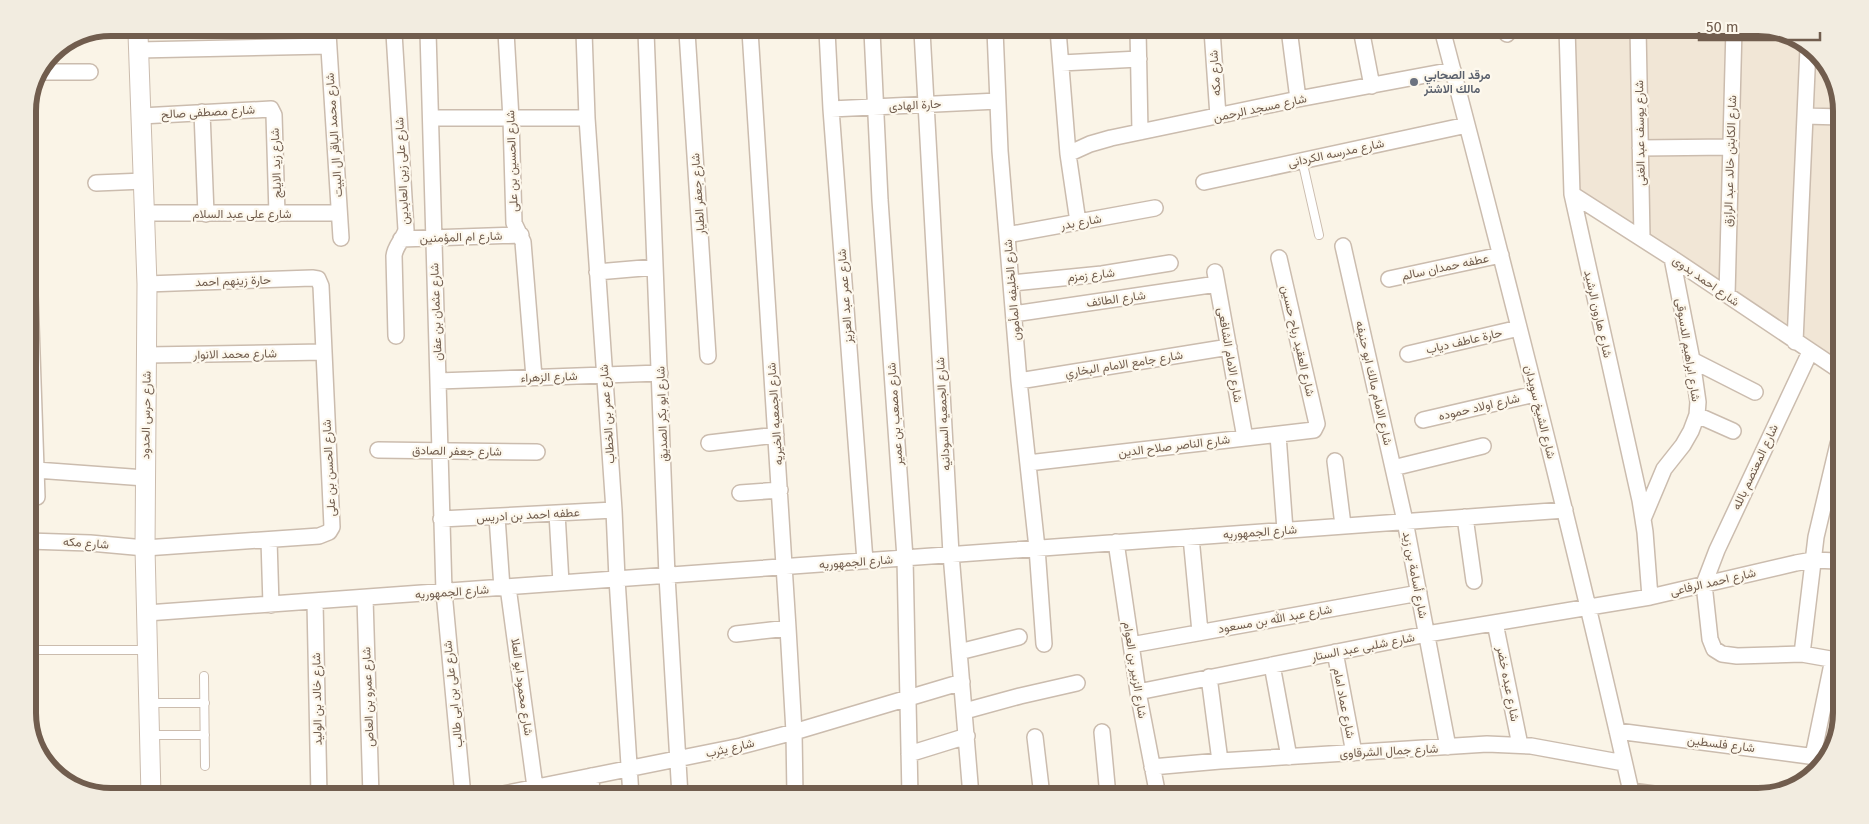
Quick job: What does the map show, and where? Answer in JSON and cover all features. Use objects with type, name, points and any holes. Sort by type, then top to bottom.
[{"type":"street","name":"شارع على زين العابدين","points":[[394,36],[406,230],[395,250],[394,256],[396,336]]},
{"type":"street","name":"شارع عثمان بن عفان","points":[[428,36],[444,592]]},
{"type":"street","name":"شارع الحسين بن على","points":[[506,36],[514,222],[523,242],[534,377]]},
{"type":"street","name":"شارع عمر بن الخطاب","points":[[584,36],[587,118],[631,788]]},
{"type":"street","name":"شارع ابو بكر الصديق","points":[[646,36],[667,576],[680,788]]},
{"type":"street","name":"شارع جعفر الطيار","points":[[688,36],[708,356]]},
{"type":"street","name":"شارع الجمعيه الخيريه","points":[[750,36],[785,567],[794,732],[795,788]]},
{"type":"street","name":"شارع عمر عبد العزيز","points":[[827,36],[831,109],[865,561]]},
{"type":"street","name":"شارع مصعب بن عمير","points":[[872,36],[882,220],[905,558],[906,698],[910,788]]},
{"type":"street","name":"شارع الجمعيه السودانيه","points":[[922,36],[951,554],[970,788]]},
{"type":"street","name":"شارع الخليفه المأمون","points":[[995,36],[1000,151],[1019,381],[1037,548],[1044,644]]},
{"type":"street","points":[[1059,36],[1068,154],[1078,222]]},
{"type":"street","points":[[1138,36],[1140,132]]},
{"type":"street","name":"شارع مكه","points":[[1212,36],[1218,116]]},
{"type":"street","points":[[1290,36],[1298,100]]},
{"type":"street","points":[[1362,36],[1372,86]]},
{"type":"street","name":"شارع الشيخ سويدان","points":[[1444,36],[1589,606],[1630,788]]},
{"type":"street","name":"شارع هارون الرشيد","points":[[1567,36],[1572,194],[1643,519],[1650,597]]},
{"type":"street","name":"شارع يوسف عبد الغنى","points":[[1638,36],[1642,238]]},
{"type":"street","name":"شارع الكابتن خالد عبد الرازق","points":[[1727,295],[1734,36]]},
{"type":"street","points":[[138,42],[328,39]]},
{"type":"street","name":"شارع محمد الباقر ال البيت","points":[[328,39],[341,238]]},
{"type":"street","name":"شارع حرس الحدود","points":[[138,42],[145,213],[147,355],[144,478],[151,788]]},
{"type":"street","points":[[1795,342],[1808,56]]},
{"type":"street","points":[[1061,63],[1139,59]]},
{"type":"street","name":"شارع مسجد الرحمن","points":[[1068,154],[1090,144],[1140,132],[1453,70]]},
{"type":"street","points":[[48,72],[90,72]]},
{"type":"street","name":"حارة الهادى","points":[[831,109],[998,101]]},
{"type":"street","name":"شارع مصطفى صالح","points":[[141,116],[267,108],[273,112]]},
{"type":"street","points":[[202,112],[206,214]]},
{"type":"street","name":"شارع زيد الايلج","points":[[273,112],[278,214]]},
{"type":"street","points":[[1805,116],[1833,116]]},
{"type":"street","points":[[431,118],[587,118]]},
{"type":"street","name":"شارع مدرسه الكردانى","points":[[1204,182],[1467,125]]},
{"type":"street","points":[[1640,148],[1731,147]]},
{"type":"street","points":[[96,183],[144,181]]},
{"type":"street","name":"شارع احمد بدوى","points":[[1572,194],[1642,238],[1833,366]]},
{"type":"street","name":"شارع بدر","points":[[1007,235],[1155,208]]},
{"type":"street","name":"شارع على عبد السلام","points":[[145,213],[340,213]]},
{"type":"street","name":"شارع ام المؤمنين","points":[[401,239],[521,235]]},
{"type":"street","name":"شارع الامام مالك ابو حنيفه","points":[[1343,246],[1405,521]]},
{"type":"street","name":"عطفه حمدان سالم","points":[[1390,279],[1501,255]]},
{"type":"street","name":"شارع العقيد رباح حسين","points":[[1279,258],[1317,424]]},
{"type":"street","name":"شارع ابراهيم الدسوقى","points":[[1643,519],[1664,469],[1683,445],[1697,415],[1698,402],[1692,360],[1672,258]]},
{"type":"street","name":"شارع زمزم","points":[[1012,283],[1102,274],[1170,263]]},
{"type":"street","points":[[597,272],[655,267]]},
{"type":"street","name":"شارع الطائف","points":[[1014,314],[1216,278]]},
{"type":"street","name":"شارع الامام الشافعى","points":[[1216,278],[1245,438]]},
{"type":"street","name":"حارة زينهم احمد","points":[[146,284],[318,279]]},
{"type":"street","name":"شارع الحسن بن على","points":[[145,548],[319,536],[329,532],[332,527],[321,286],[318,279]]},
{"type":"street","name":"حارة عاطف دياب","points":[[1408,354],[1519,328]]},
{"type":"street","name":"شارع جامع الامام البخاري","points":[[1019,381],[1229,347]]},
{"type":"street","name":"شارع محمد الانوار","points":[[147,355],[323,352]]},
{"type":"street","name":"شارع المعتصم بالله","points":[[1704,584],[1717,550],[1810,352]]},
{"type":"street","points":[[1692,360],[1755,392]]},
{"type":"street","name":"شارع الزهراء","points":[[438,381],[660,373]]},
{"type":"street","name":"شارع اولاد حموده","points":[[1423,420],[1536,394]]},
{"type":"street","points":[[1697,415],[1733,431]]},
{"type":"street","name":"شارع الناصر صلاح الدين","points":[[1028,463],[1278,435],[1314,430],[1317,424]]},
{"type":"street","points":[[709,443],[776,435]]},
{"type":"street","points":[[1278,435],[1285,530]]},
{"type":"street","points":[[1393,468],[1483,446]]},
{"type":"street","name":"شارع جعفر الصادق","points":[[378,450],[537,452]]},
{"type":"street","points":[[1335,461],[1343,526]]},
{"type":"street","points":[[1802,654],[1816,537],[1833,465]]},
{"type":"street","points":[[37,497],[36,470],[144,478]]},
{"type":"street","points":[[740,493],[780,490]]},
{"type":"street","name":"عطفه احمد بن ادريس","points":[[441,519],[614,510]]},
{"type":"street","name":"شارع الجمهوريه","points":[[147,613],[1565,510]]},
{"type":"street","points":[[557,513],[561,583]]},
{"type":"street","name":"شارع محمود ابو العلا","points":[[497,517],[505,588],[536,787]]},
{"type":"street","points":[[1465,517],[1474,581]]},
{"type":"street","name":"شارع أسامة بن زيد","points":[[1405,521],[1448,747]]},
{"type":"street","points":[[1191,537],[1200,632]]},
{"type":"street","points":[[269,540],[272,605]]},
{"type":"street","name":"شارع مكه","points":[[36,541],[90,543],[145,548]]},
{"type":"street","name":"شارع الزبير بن العوام","points":[[1116,542],[1138,692],[1156,788]]},
{"type":"street","name":"شارع احمد الرفاعى","points":[[1589,606],[1650,597],[1813,560],[1833,561]]},
{"type":"street","points":[[1704,584],[1710,640],[1714,650],[1722,654],[1737,656],[1802,654],[1833,659]]},
{"type":"street","name":"شارع على بن ابى طالب","points":[[444,592],[462,788]]},
{"type":"street","name":"شارع عبد الله بن مسعود","points":[[1131,645],[1419,593]]},
{"type":"street","name":"شارع عمرو بن العاص","points":[[365,598],[371,788]]},
{"type":"street","name":"شارع خالد بن الوليد","points":[[315,602],[318,788]]},
{"type":"street","name":"شارع شلبى عبد الستار","points":[[1138,692],[1427,634],[1589,606]]},
{"type":"street","name":"شارع عبده خضر","points":[[1496,623],[1520,745]]},
{"type":"street","points":[[736,634],[788,628]]},
{"type":"street","points":[[960,652],[1019,637]]},
{"type":"street","name":"شارع عماد امام","points":[[1334,652],[1354,753]]},
{"type":"street","points":[[1272,665],[1289,757]]},
{"type":"street","points":[[1819,755],[1833,671]]},
{"type":"street","points":[[1209,677],[1220,760]]},
{"type":"street","name":"شارع يثرب","points":[[531,788],[741,746],[962,682]]},
{"type":"street","points":[[965,710],[1077,683]]},
{"type":"street","name":"شارع فلسطين","points":[[1617,730],[1818,757]]},
{"type":"street","points":[[1102,732],[1107,788]]},
{"type":"street","points":[[909,754],[967,736]]},
{"type":"street","points":[[1035,737],[1041,788]]},
{"type":"street","name":"شارع جمال الشرقاوى","points":[[1152,767],[1220,760],[1487,744],[1520,745],[1624,762]]},
{"type":"street","points":[[590,776],[591,788]]},
{"type":"lane","points":[[1302,160],[1319,235]]},
{"type":"lane","points":[[36,650],[148,650]]},
{"type":"lane","points":[[204,676],[205,766]]},
{"type":"lane","points":[[149,703],[205,703]]},
{"type":"lane","points":[[150,735],[205,735]]},
{"type":"shaded area","points":[[1571,36],[1758,36],[1772,38],[1795,46],[1811,58],[1823,74],[1833,106],[1833,361],[1575,187]]},
{"type":"place","name":"مرقد الصحابي مالك الاشتر","points":[[1414,82]]}]
